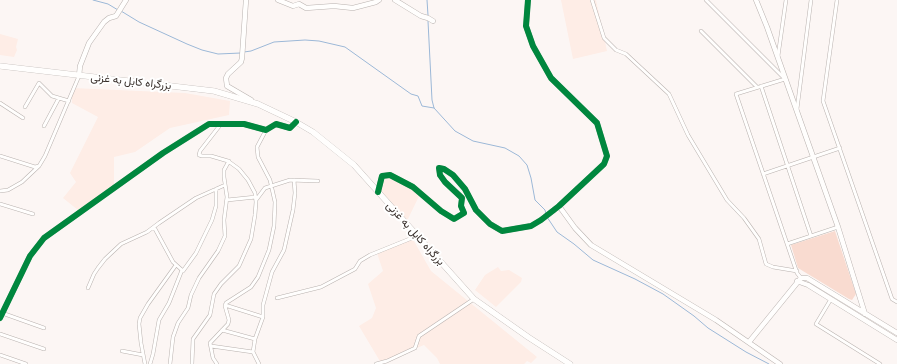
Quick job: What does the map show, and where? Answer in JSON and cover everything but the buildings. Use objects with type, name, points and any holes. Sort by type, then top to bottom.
[{"type":"highway","name":"بزرگراه کابل به غزنی","points":[[0,66],[214,91],[258,104],[296,122],[313,132],[354,165],[474,300],[570,364]]},
{"type":"street","points":[[246,0],[241,62],[228,74],[226,78],[227,86],[258,104]]},
{"type":"street","points":[[278,0],[293,6],[299,4],[306,8],[334,6],[353,8],[379,0]]},
{"type":"street","points":[[395,0],[421,16],[433,21]]},
{"type":"street","points":[[378,192],[382,176],[390,175],[413,187],[441,211],[454,219],[464,213],[461,206],[462,198],[445,182],[440,175],[439,168],[444,169],[453,175],[465,189],[476,210],[490,224],[502,231],[531,226],[541,220],[557,208],[604,164],[608,156],[597,123],[551,78],[533,46],[526,26],[528,0]]},
{"type":"street","points":[[592,0],[604,38],[616,50],[626,54],[669,94],[688,135],[727,200],[744,218],[759,239],[766,264],[773,267],[796,271]]},
{"type":"street","points":[[706,0],[785,78]]},
{"type":"street","points":[[756,0],[838,227],[865,314]]},
{"type":"street","points":[[759,8],[760,0]]},
{"type":"street","points":[[778,58],[786,0]]},
{"type":"street","points":[[796,111],[811,0]]},
{"type":"street","points":[[837,0],[823,101],[892,299],[897,302]]},
{"type":"street","points":[[0,191],[8,190],[22,182],[39,166],[45,156],[79,76],[80,66],[89,43],[104,22],[109,18],[116,16],[125,1]]},
{"type":"street","points":[[701,31],[759,87],[812,236]]},
{"type":"street","points":[[785,78],[736,94],[799,280],[897,340]]},
{"type":"street","points":[[25,107],[38,84],[50,92],[52,96],[68,100]]},
{"type":"street","points":[[44,126],[59,98]]},
{"type":"street","points":[[0,103],[23,118]]},
{"type":"street","points":[[226,305],[226,303],[251,288],[258,277],[269,250],[274,226],[275,202],[270,180],[258,157],[257,147],[266,130],[276,124],[290,128],[296,122]]},
{"type":"street","points":[[44,328],[1,316],[30,256],[44,238],[163,153],[209,124],[244,124],[266,130]]},
{"type":"street","points":[[192,364],[193,339],[210,315],[214,294],[221,284],[239,266],[251,239],[256,199],[248,180],[229,161],[211,156],[201,156],[199,154],[221,124]]},
{"type":"street","points":[[763,174],[840,148]]},
{"type":"street","points":[[0,156],[35,167],[39,166]]},
{"type":"street","points":[[170,364],[174,337],[178,323],[188,308],[199,278],[218,251],[225,236],[224,220],[227,200],[224,170],[229,161]]},
{"type":"street","points":[[258,364],[253,352],[255,339],[263,317],[263,305],[272,272],[284,250],[289,232],[295,193],[294,180]]},
{"type":"street","points":[[227,200],[256,199],[264,189],[294,180],[318,181]]},
{"type":"street","points":[[88,288],[94,274],[121,244],[140,236],[196,198],[225,185]]},
{"type":"street","points":[[150,364],[159,320],[169,303],[182,270],[191,262],[212,220],[216,206],[216,189]]},
{"type":"street","points":[[0,204],[33,214]]},
{"type":"street","points":[[557,208],[591,245],[749,342],[780,364]]},
{"type":"street","points":[[154,227],[169,257],[182,270]]},
{"type":"street","points":[[787,244],[838,227]]},
{"type":"street","points":[[277,298],[321,287],[355,269],[360,261],[370,255],[417,236]]},
{"type":"street","points":[[145,364],[139,324],[140,318],[154,295],[176,265]]},
{"type":"street","points":[[749,342],[799,280],[807,278],[897,334]]},
{"type":"street","points":[[376,364],[388,361],[415,348],[418,345],[419,336],[474,300]]},
{"type":"street","points":[[831,300],[816,324],[880,364]]},
{"type":"street","points":[[226,305],[263,317]]},
{"type":"street","points":[[216,364],[213,358],[210,343],[228,324],[229,320],[226,305]]},
{"type":"street","points":[[222,330],[255,339]]},
{"type":"street","points":[[0,334],[44,349]]},
{"type":"street","points":[[211,346],[253,352]]},
{"type":"street","points":[[122,351],[143,355]]},
{"type":"street","points":[[0,355],[26,364]]},
{"type":"shaded area","points":[[561,0],[596,0],[607,51],[573,59]]},
{"type":"shaded area","points":[[0,34],[18,39],[16,47],[17,50],[14,57],[0,55]]},
{"type":"shaded area","points":[[72,88],[185,93],[230,101],[229,115],[170,128],[135,152],[114,157],[114,186],[78,210],[63,198],[76,182],[70,173],[98,117],[72,103]]},
{"type":"shaded area","points":[[389,174],[420,194],[407,221],[378,188]]},
{"type":"shaded area","points":[[835,231],[856,294],[852,300],[798,268],[791,245]]},
{"type":"shaded area","points":[[411,236],[431,271],[537,357],[531,363],[527,361],[524,364],[440,364],[437,358],[424,345],[381,363],[359,326],[372,318],[376,308],[368,284],[383,271],[377,253]]},
{"type":"shaded area","points":[[498,267],[501,271],[509,270],[522,278],[521,282],[496,307],[475,290],[485,275]]},
{"type":"waterway","points":[[93,0],[108,4],[118,10]]},
{"type":"waterway","points":[[427,0],[428,15]]},
{"type":"waterway","points":[[121,11],[139,22],[202,50],[218,54],[241,53]]},
{"type":"waterway","points":[[428,21],[432,100],[434,108],[455,131],[473,141],[505,148],[519,156],[527,165],[535,200],[545,210],[546,214]]},
{"type":"waterway","points":[[244,52],[251,51],[274,42],[305,40],[319,41],[345,47],[411,94],[418,96],[422,106],[434,108]]},
{"type":"waterway","points":[[547,217],[557,232],[593,260],[635,279],[663,294],[708,328],[746,352],[769,364]]},
{"type":"cycle path","points":[[378,192],[382,176],[390,175],[413,187],[441,211],[454,219],[464,213],[461,206],[462,198],[445,182],[440,175],[439,168],[444,169],[453,175],[465,189],[476,210],[490,224],[502,231],[531,226],[541,220],[559,206],[604,164],[607,156],[597,123],[551,78],[533,46],[526,26],[528,0]]},
{"type":"cycle path","points":[[0,318],[30,256],[44,238],[163,153],[209,124],[244,124],[266,130],[276,124],[290,128],[296,122]]}]
